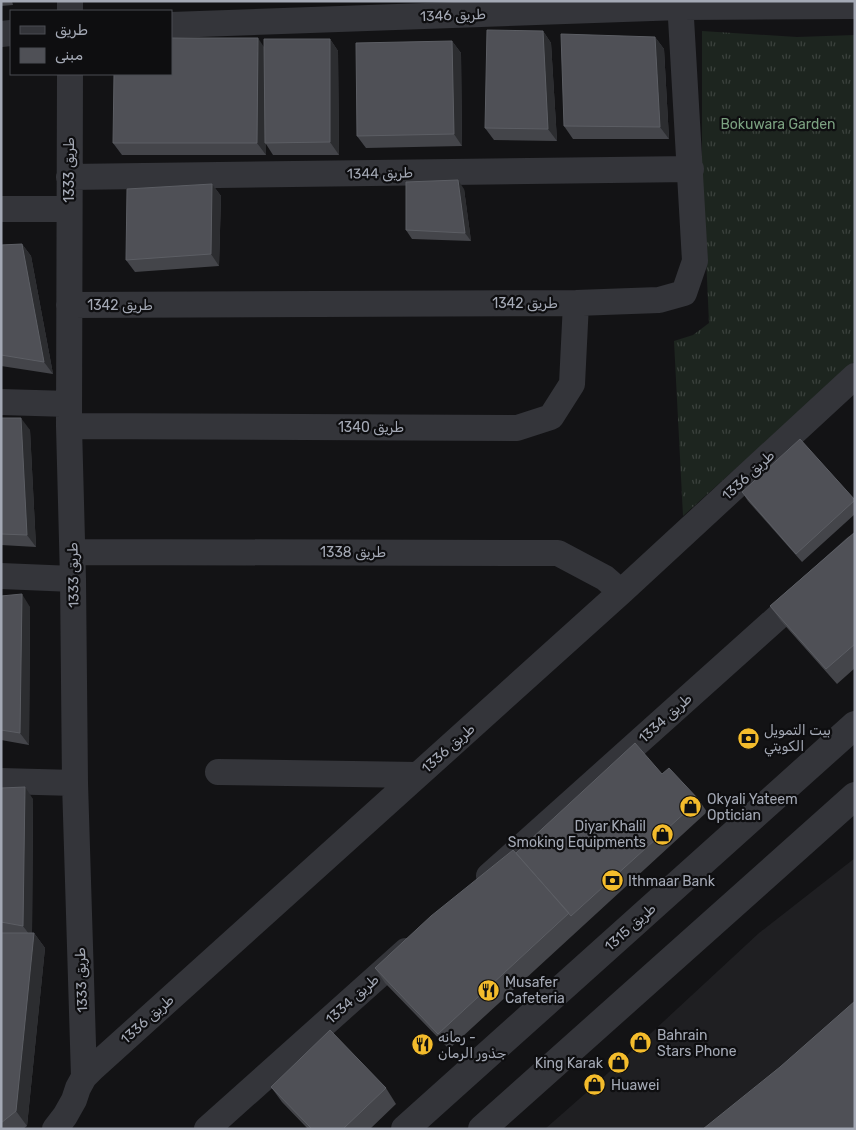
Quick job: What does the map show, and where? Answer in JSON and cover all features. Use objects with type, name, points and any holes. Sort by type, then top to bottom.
[{"type":"street","name":"طريق 1346","points":[[172,25],[680,4],[855,6]]},
{"type":"street","name":"طريق 1342","points":[[69,305],[576,302],[659,300],[684,293],[696,261],[680,4]]},
{"type":"street","name":"طريق 1333","points":[[70,75],[69,415],[73,552],[75,783],[84,1077]]},
{"type":"street","name":"طريق 1344","points":[[69,177],[690,169]]},
{"type":"street","points":[[1,209],[69,209]]},
{"type":"street","name":"طريق 1340","points":[[1,402],[69,415],[517,428],[551,417],[572,384],[576,302]]},
{"type":"street","name":"طريق 1336","points":[[66,1125],[78,1088],[84,1077],[620,592],[855,376]]},
{"type":"street","name":"طريق 1334","points":[[475,888],[855,548]]},
{"type":"street","name":"طريق 1338","points":[[73,552],[558,553],[605,578],[620,592]]},
{"type":"street","points":[[1,576],[73,579]]},
{"type":"street","name":"طريق 1315","points":[[405,1129],[855,725]]},
{"type":"street","points":[[218,772],[418,775]]},
{"type":"street","points":[[1,781],[75,783]]},
{"type":"street","points":[[482,1129],[844,817],[855,796]]},
{"type":"street","name":"طريق 1334","points":[[207,1129],[423,935]]},
{"type":"shaded area","points":[[855,858],[855,1016],[720,1129],[545,1129],[759,933]]},
{"type":"green space","name":"Bokuwara Garden","points":[[702,31],[797,37],[855,35],[855,361],[683,516],[674,341],[693,335],[709,323],[702,169]]},
{"type":"building","points":[[487,30],[543,31],[548,129],[485,128]]},
{"type":"building","points":[[561,34],[655,37],[660,127],[564,126]]},
{"type":"building","points":[[172,38],[258,38],[257,143],[113,143],[114,75],[172,75]]},
{"type":"building","points":[[264,39],[330,39],[330,142],[265,143]]},
{"type":"building","points":[[452,41],[454,134],[357,136],[356,43]]},
{"type":"building","points":[[458,180],[465,233],[406,230],[406,182]]},
{"type":"building","points":[[212,184],[211,254],[126,260],[127,189]]},
{"type":"building","points":[[22,244],[44,362],[1,355],[1,245]]},
{"type":"building","points":[[1,418],[21,418],[27,535],[1,534]]},
{"type":"building","points":[[800,439],[855,500],[796,554],[742,492]]},
{"type":"building","points":[[855,532],[855,644],[826,669],[770,606]]},
{"type":"building","points":[[22,594],[20,733],[1,730],[1,596]]},
{"type":"building","points":[[635,743],[662,774],[669,768],[699,800],[571,916],[516,853]]},
{"type":"building","points":[[25,787],[23,926],[1,922],[1,788]]},
{"type":"building","points":[[513,850],[569,913],[438,1034],[375,968],[431,916]]},
{"type":"building","points":[[1,933],[34,933],[16,1111],[1,1123]]},
{"type":"building","points":[[855,1001],[855,1129],[703,1129],[780,1067]]},
{"type":"building","points":[[330,1030],[386,1088],[343,1129],[312,1129],[271,1087]]},
{"type":"place","name":"بيت التمويل الكويتي","points":[[748,738]]},
{"type":"place","name":"Okyali Yateem Optician","points":[[691,807]]},
{"type":"place","name":"Diyar Khalil Smoking Equipments","points":[[662,834]]},
{"type":"place","name":"Ithmaar Bank","points":[[612,881]]},
{"type":"place","name":"Musafer Cafeteria","points":[[489,990]]},
{"type":"place","name":"Bahrain Stars Phone","points":[[641,1043]]},
{"type":"place","name":"رمانه - جذور الرمان","points":[[422,1045]]},
{"type":"place","name":"King Karak","points":[[619,1063]]},
{"type":"place","name":"Huawei","points":[[595,1085]]}]
